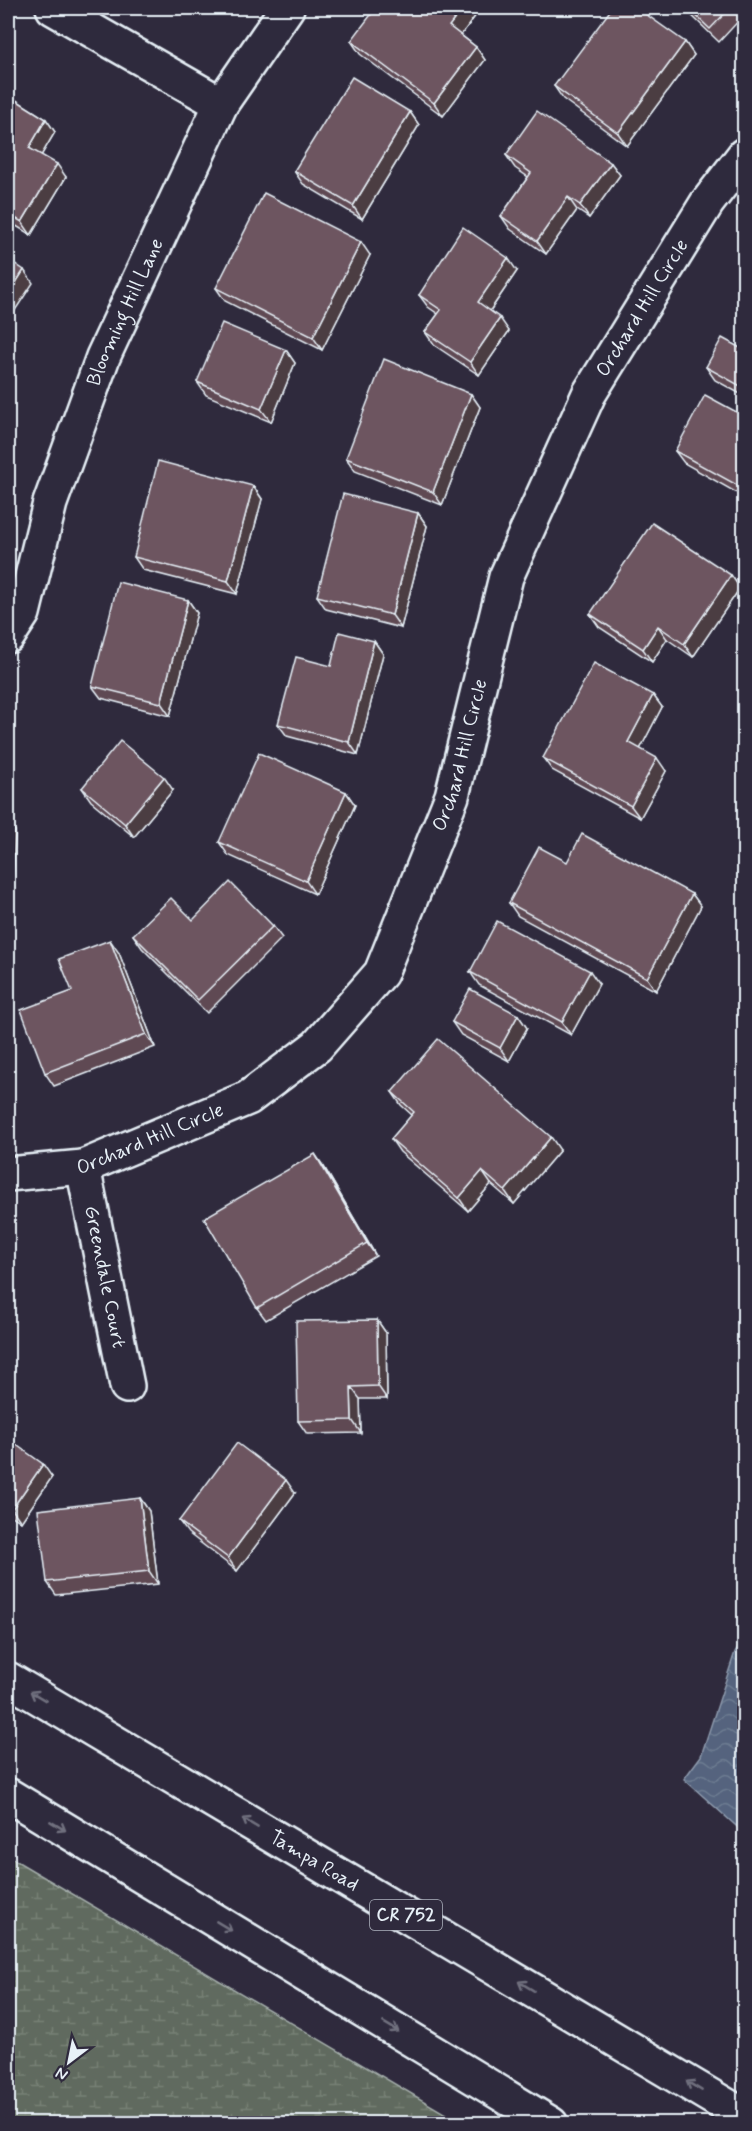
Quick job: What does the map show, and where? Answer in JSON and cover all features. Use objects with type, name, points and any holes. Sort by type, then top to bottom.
[{"type":"street","points":[[53,8],[221,104]]},
{"type":"street","name":"Blooming Hill Lane","points":[[8,636],[23,613],[50,503],[103,357],[221,104],[287,8]]},
{"type":"street","name":"Orchard Hill Circle","points":[[8,1174],[83,1167],[249,1098],[317,1046],[381,973],[452,796],[506,577],[589,394],[707,203],[744,155]]},
{"type":"street","name":"Greendale Court","points":[[83,1167],[128,1386]]},
{"type":"street","name":"Tampa Road","points":[[8,1678],[744,2116]]},
{"type":"street","points":[[8,1795],[551,2124]]},
{"type":"green space","points":[[8,1856],[461,2123],[8,2123]]},
{"type":"water","points":[[744,1638],[744,1833],[684,1779],[701,1756],[735,1652]]},
{"type":"building","points":[[376,8],[463,8],[449,26],[476,47],[434,103],[351,41]]},
{"type":"building","points":[[612,8],[637,8],[685,42],[618,133],[554,86]]},
{"type":"building","points":[[688,8],[730,8],[710,29]]},
{"type":"building","points":[[352,77],[410,112],[353,206],[294,171]]},
{"type":"building","points":[[8,95],[46,119],[29,148],[57,164],[22,222],[8,214]]},
{"type":"building","points":[[537,111],[611,163],[580,205],[568,197],[537,241],[501,216],[531,173],[506,155]]},
{"type":"building","points":[[264,193],[361,242],[313,337],[216,288]]},
{"type":"building","points":[[463,227],[508,258],[478,302],[500,318],[470,362],[425,332],[441,310],[419,295]]},
{"type":"building","points":[[8,259],[24,270],[8,295]]},
{"type":"building","points":[[222,323],[286,350],[261,409],[197,382]]},
{"type":"building","points":[[722,338],[744,350],[744,388],[706,367]]},
{"type":"building","points":[[384,359],[471,394],[433,492],[346,458]]},
{"type":"building","points":[[705,395],[744,416],[744,489],[675,451]]},
{"type":"building","points":[[158,461],[253,486],[228,581],[134,557]]},
{"type":"building","points":[[343,494],[418,513],[392,615],[317,596]]},
{"type":"building","points":[[652,523],[731,575],[684,644],[658,626],[643,649],[590,614]]},
{"type":"building","points":[[118,582],[188,600],[161,703],[92,686]]},
{"type":"building","points":[[339,632],[374,641],[349,742],[278,724],[296,657],[331,666]]},
{"type":"building","points":[[594,663],[653,695],[628,742],[657,758],[631,806],[543,758]]},
{"type":"building","points":[[120,741],[164,777],[125,824],[82,788]]},
{"type":"building","points":[[259,753],[346,792],[306,881],[219,842]]},
{"type":"building","points":[[582,834],[692,894],[647,978],[509,903],[539,847],[567,862]]},
{"type":"building","points":[[230,882],[273,926],[198,1000],[133,935],[171,898],[193,920]]},
{"type":"building","points":[[497,921],[590,971],[562,1022],[470,972]]},
{"type":"building","points":[[110,940],[146,1034],[45,1073],[21,1010],[72,991],[59,959]]},
{"type":"building","points":[[470,989],[518,1015],[500,1048],[452,1022]]},
{"type":"building","points":[[438,1039],[551,1137],[505,1191],[482,1171],[459,1198],[391,1139],[414,1112],[392,1092]]},
{"type":"building","points":[[315,1154],[367,1243],[257,1308],[204,1218]]},
{"type":"building","points":[[377,1320],[378,1386],[351,1387],[352,1420],[298,1421],[296,1321]]},
{"type":"building","points":[[8,1439],[43,1464],[12,1509],[8,1507]]},
{"type":"building","points":[[237,1443],[286,1480],[228,1558],[179,1521]]},
{"type":"building","points":[[140,1498],[149,1571],[47,1582],[38,1510]]}]
